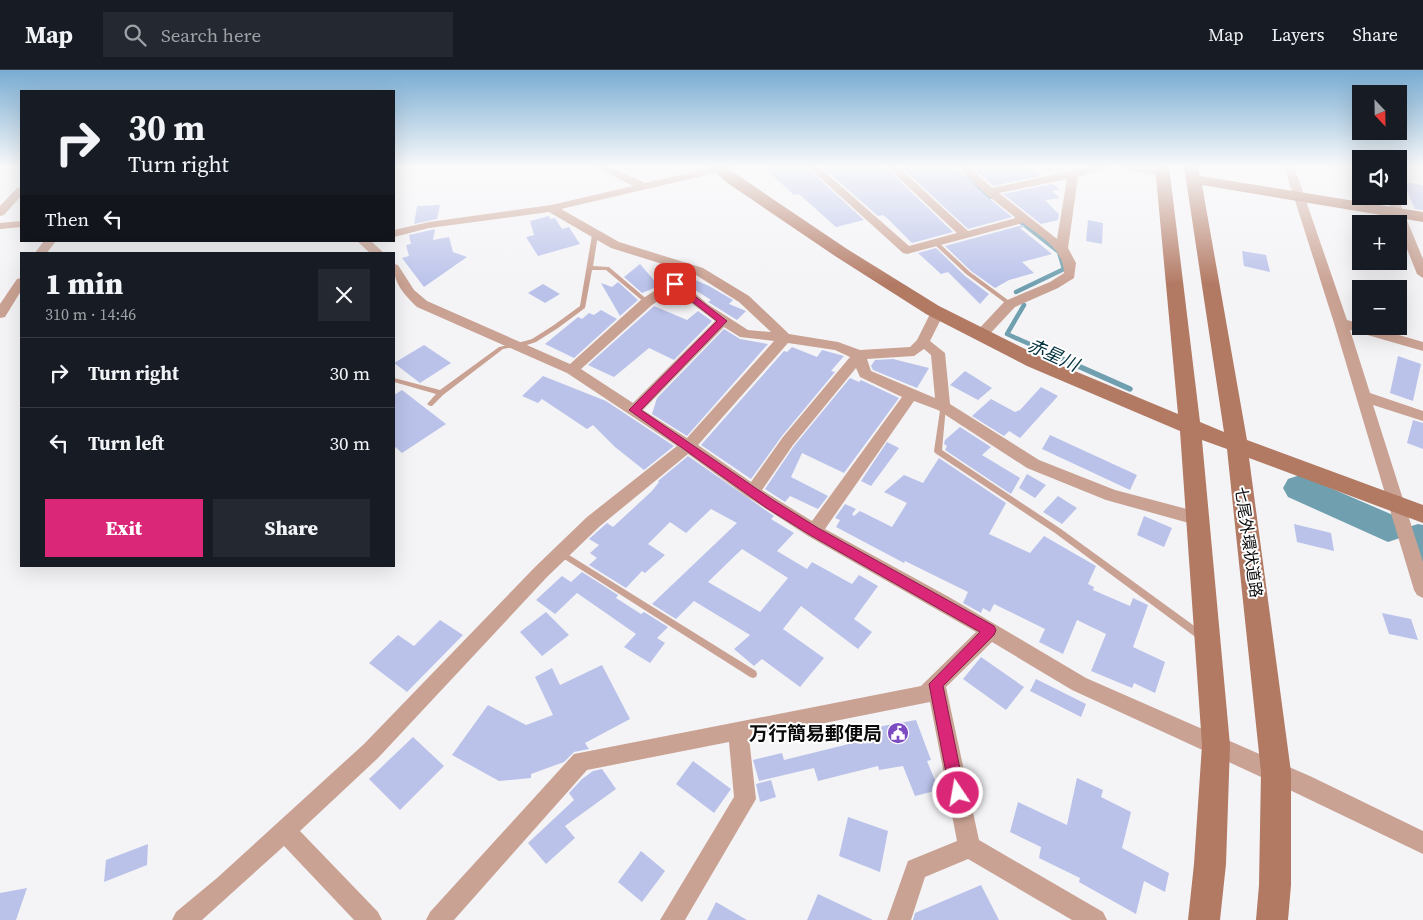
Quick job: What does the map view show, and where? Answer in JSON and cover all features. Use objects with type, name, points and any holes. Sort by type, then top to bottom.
[{"type":"street","points":[[395,233],[429,225],[561,206]]},
{"type":"street","points":[[775,206],[834,248],[937,313],[980,336],[1076,380],[1190,428],[1423,514]]},
{"type":"street","points":[[857,206],[907,250],[1026,219]]},
{"type":"street","points":[[934,206],[966,235]]},
{"type":"street","points":[[980,336],[1010,304],[1054,285],[1070,275],[1070,263],[1062,248],[1008,206]]},
{"type":"street","points":[[1062,248],[1068,206]]},
{"type":"street","points":[[1166,206],[1190,428],[1216,745],[1210,864],[1204,920]]},
{"type":"street","name":"七尾外環状道路","points":[[1198,206],[1237,446],[1258,608],[1276,772],[1275,885],[1272,920]]},
{"type":"street","points":[[1302,206],[1341,323],[1423,590]]},
{"type":"street","points":[[1358,206],[1423,217]]},
{"type":"street","points":[[1396,206],[1423,274]]},
{"type":"street","points":[[551,208],[615,245],[695,270],[744,299],[785,338]]},
{"type":"street","points":[[0,226],[20,224]]},
{"type":"street","points":[[42,252],[49,242]]},
{"type":"street","points":[[364,242],[377,252]]},
{"type":"street","points":[[395,270],[409,292],[422,304],[572,370],[814,532],[990,630],[1079,684],[1276,772],[1423,843]]},
{"type":"street","points":[[572,370],[647,302],[695,270]]},
{"type":"street","points":[[0,314],[20,284]]},
{"type":"street","points":[[675,284],[722,321],[745,334],[838,346],[859,355],[914,351],[923,342],[937,313]]},
{"type":"street","points":[[634,410],[722,321]]},
{"type":"street","points":[[1341,323],[1423,347]]},
{"type":"street","points":[[184,920],[285,831],[377,744],[592,522],[688,446],[785,338]]},
{"type":"street","points":[[923,342],[938,353],[943,406]]},
{"type":"street","points":[[859,355],[865,374],[911,395],[943,406],[1033,464],[1112,496],[1196,518]]},
{"type":"street","points":[[752,492],[788,441],[859,355]]},
{"type":"street","points":[[814,532],[911,395]]},
{"type":"street","points":[[1363,396],[1423,416]]},
{"type":"street","points":[[438,920],[581,761],[926,694],[990,630]]},
{"type":"street","points":[[936,684],[969,847],[1095,920]]},
{"type":"street","points":[[672,920],[745,799],[738,731]]},
{"type":"street","points":[[285,831],[370,920]]},
{"type":"street","points":[[899,920],[916,869],[969,847]]},
{"type":"lane","points":[[430,404],[441,393],[501,348],[512,344],[527,343],[564,321],[583,307],[595,235]]},
{"type":"lane","points":[[936,243],[968,274],[1010,304]]},
{"type":"lane","points":[[590,268],[607,268],[647,302]]},
{"type":"lane","points":[[395,380],[441,393]]},
{"type":"lane","points":[[943,406],[938,451],[1058,531],[1206,640]]},
{"type":"lane","points":[[561,553],[753,674]]},
{"type":"building","points":[[417,206],[440,206],[437,219],[414,224]]},
{"type":"building","points":[[812,206],[848,206],[864,220],[836,227]]},
{"type":"building","points":[[866,206],[925,206],[953,232],[912,243],[887,218],[883,215],[878,216]]},
{"type":"building","points":[[943,206],[998,206],[1012,217],[968,229]]},
{"type":"building","points":[[1018,206],[1051,206],[1059,214],[1058,220],[1041,224]]},
{"type":"building","points":[[1414,206],[1423,206],[1423,210],[1415,209]]},
{"type":"building","points":[[549,216],[550,219],[555,218],[562,229],[569,227],[580,244],[538,256],[526,237],[534,235],[530,221]]},
{"type":"building","points":[[1088,220],[1103,223],[1102,244],[1086,241]]},
{"type":"building","points":[[1023,225],[1025,227],[1020,228],[1052,254],[1022,262],[1034,273],[1009,280],[995,288],[971,271],[945,246]]},
{"type":"building","points":[[435,229],[433,240],[449,237],[453,252],[467,257],[424,287],[402,258],[409,256],[406,245],[411,244],[409,235]]},
{"type":"building","points":[[936,248],[965,276],[989,294],[980,304],[948,272],[941,274],[918,253]]},
{"type":"building","points":[[1242,251],[1266,255],[1270,272],[1244,266]]},
{"type":"building","points":[[640,264],[659,286],[642,293],[624,277]]},
{"type":"building","points":[[693,279],[733,300],[729,304],[746,311],[737,320],[708,302],[711,300],[689,286]]},
{"type":"building","points":[[618,282],[638,300],[620,316],[601,283],[612,287]]},
{"type":"building","points":[[543,284],[560,294],[545,303],[528,293]]},
{"type":"building","points":[[654,306],[687,320],[698,311],[712,321],[674,360],[649,348],[614,377],[588,365]]},
{"type":"building","points":[[601,310],[617,319],[574,358],[545,344],[578,317],[582,319],[589,313],[594,315]]},
{"type":"building","points":[[724,329],[740,339],[768,344],[687,436],[652,414],[657,398]]},
{"type":"building","points":[[424,345],[451,363],[420,383],[395,362]]},
{"type":"building","points":[[792,347],[817,357],[822,350],[844,356],[831,371],[835,372],[782,436],[751,479],[701,445],[784,351],[787,352]]},
{"type":"building","points":[[1398,356],[1421,364],[1413,401],[1390,393]]},
{"type":"building","points":[[893,359],[929,368],[917,388],[873,370],[871,366],[875,360]]},
{"type":"building","points":[[965,371],[992,388],[978,400],[950,385]]},
{"type":"building","points":[[543,376],[606,401],[674,446],[644,470],[615,447],[593,425],[587,429],[542,399],[538,403],[522,396]]},
{"type":"building","points":[[850,378],[859,382],[861,380],[899,398],[844,473],[802,453],[791,477],[828,496],[818,509],[790,496],[785,502],[765,489],[794,446]]},
{"type":"building","points":[[1041,387],[1058,396],[1020,438],[1009,431],[1004,436],[972,416],[991,399],[1015,412],[1020,410]]},
{"type":"building","points":[[402,390],[446,424],[402,453],[395,447],[395,394]]},
{"type":"building","points":[[1413,420],[1423,423],[1423,449],[1407,443]]},
{"type":"building","points":[[960,427],[991,447],[982,455],[1020,478],[1011,494],[945,450],[947,446],[944,444],[945,440]]},
{"type":"building","points":[[1050,435],[1137,475],[1130,490],[1042,449]]},
{"type":"building","points":[[887,442],[899,448],[871,486],[861,481]]},
{"type":"building","points":[[688,456],[774,516],[771,519],[794,533],[777,551],[807,569],[812,562],[852,584],[859,575],[878,586],[854,619],[872,632],[858,649],[801,606],[783,629],[824,658],[800,687],[762,659],[754,666],[734,649],[750,635],[694,601],[676,619],[652,604],[737,523],[711,509],[686,533],[670,522],[648,544],[665,555],[645,573],[642,571],[626,588],[589,565],[597,558],[590,553],[599,545],[589,539],[607,523],[613,527],[652,491],[658,481]],"holes":[[[742,549],[788,578],[760,612],[708,582]]]},
{"type":"building","points":[[939,458],[1006,503],[989,534],[1030,553],[1044,536],[1096,566],[1088,584],[1094,587],[1093,590],[1130,606],[1133,598],[1148,605],[1133,647],[1165,662],[1155,693],[1134,683],[1132,688],[1091,671],[1106,634],[1077,620],[1063,654],[1039,642],[1045,629],[994,604],[990,612],[983,608],[981,613],[963,603],[968,592],[905,561],[904,563],[836,527],[840,520],[835,518],[845,504],[856,509],[852,514],[854,516],[860,511],[892,527],[907,503],[884,492],[904,475],[923,483]]},
{"type":"building","points":[[1027,474],[1046,485],[1035,498],[1019,488]]},
{"type":"building","points":[[1058,496],[1077,508],[1062,524],[1043,512]]},
{"type":"building","points":[[1144,516],[1172,528],[1164,547],[1137,535]]},
{"type":"building","points":[[1294,524],[1331,533],[1334,551],[1297,542]]},
{"type":"building","points":[[582,572],[618,595],[616,598],[641,614],[644,612],[668,627],[657,638],[665,643],[650,663],[624,647],[636,634],[577,593],[555,614],[536,600],[562,576],[571,582]]},
{"type":"building","points":[[546,612],[569,635],[542,656],[520,632]]},
{"type":"building","points":[[1382,613],[1411,619],[1418,640],[1389,634]]},
{"type":"building","points":[[440,620],[463,635],[407,692],[369,663],[398,635],[414,646]]},
{"type":"building","points":[[981,657],[1024,687],[1006,710],[963,679]]},
{"type":"building","points":[[602,665],[630,719],[585,743],[589,749],[574,752],[564,762],[531,774],[531,778],[499,781],[452,755],[488,705],[526,725],[553,715],[535,677],[552,668],[560,685]]},
{"type":"building","points":[[1036,679],[1086,704],[1081,717],[1030,691]]},
{"type":"building","points":[[916,720],[931,760],[927,761],[939,790],[915,796],[903,766],[879,770],[878,766],[818,781],[814,768],[759,781],[753,760],[782,753],[784,760],[869,739],[866,729]]},
{"type":"building","points":[[413,737],[444,766],[400,810],[369,779]]},
{"type":"building","points":[[693,761],[731,789],[714,813],[676,784]]},
{"type":"building","points":[[602,769],[616,789],[565,826],[575,838],[546,864],[528,843],[574,800],[569,793],[582,779],[593,771]]},
{"type":"building","points":[[1077,778],[1103,790],[1101,797],[1131,812],[1122,848],[1169,873],[1165,892],[1144,881],[1136,914],[1079,882],[1080,878],[1039,858],[1041,847],[1010,832],[1018,802],[1067,825]]},
{"type":"building","points":[[771,780],[776,797],[760,802],[756,784]]},
{"type":"building","points":[[848,817],[888,831],[880,872],[839,856]]},
{"type":"building","points":[[148,844],[147,865],[104,882],[106,860]]},
{"type":"building","points":[[641,851],[665,871],[642,902],[618,882]]},
{"type":"building","points":[[981,885],[999,920],[913,920],[915,913]]},
{"type":"building","points":[[27,888],[16,920],[0,920],[0,893]]},
{"type":"building","points":[[818,894],[873,920],[807,920]]},
{"type":"building","points":[[716,902],[747,920],[707,920]]},
{"type":"waterway","name":"赤星川","points":[[1016,292],[1064,269],[1059,252],[1017,219]]},
{"type":"waterway","name":"赤星川","points":[[1024,305],[1007,334],[1054,355]]},
{"type":"waterway","name":"赤星川","points":[[1051,354],[1130,389]]},
{"type":"waterway","name":"赤星川","points":[[1300,488],[1388,528]]},
{"type":"waterway","name":"赤星川","points":[[1418,538],[1423,556]]},
{"type":"place","name":"万行簡易郵便局","points":[[898,733]]},
{"type":"route","points":[[675,284],[722,321],[634,410],[814,532],[943,602],[990,630],[936,684],[958,793]]}]
